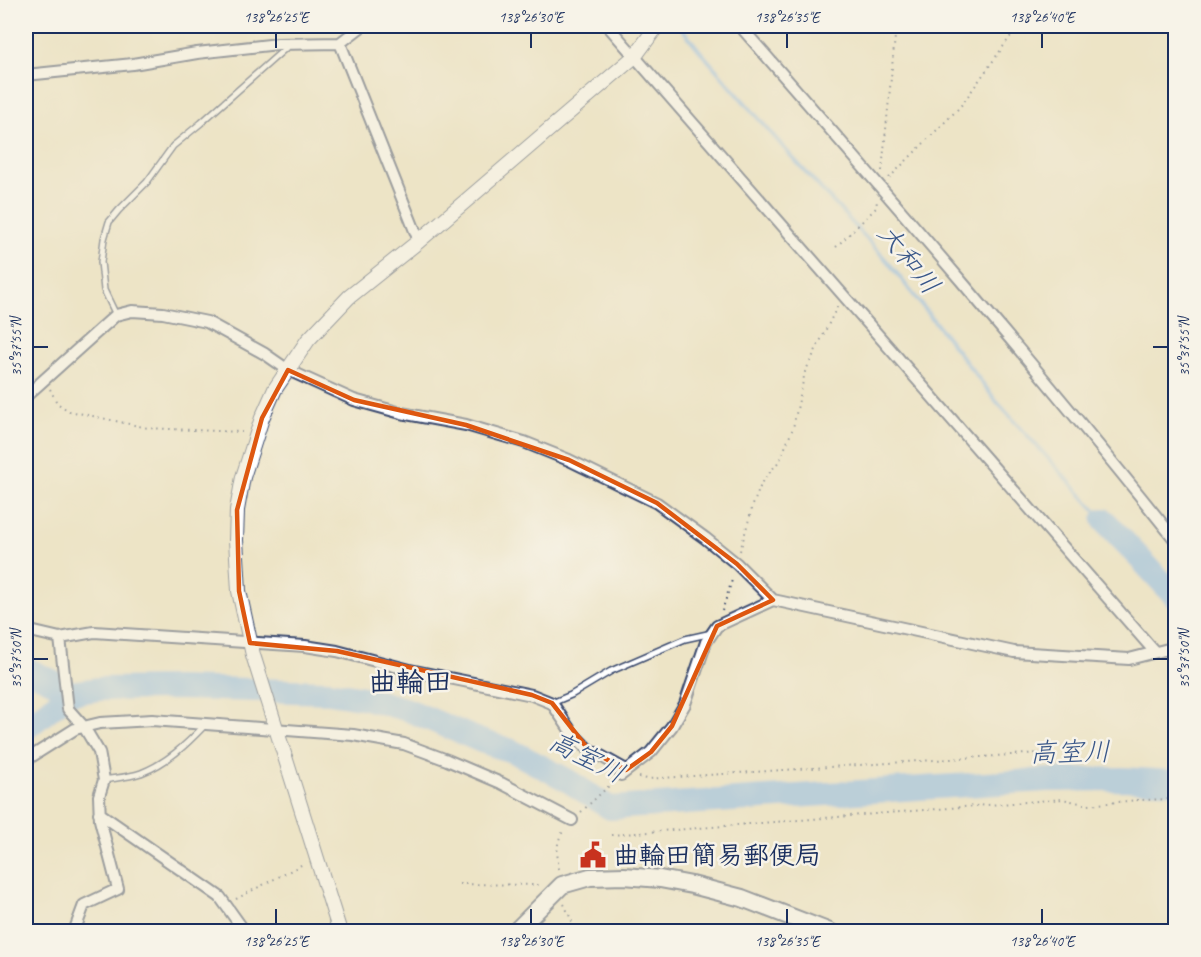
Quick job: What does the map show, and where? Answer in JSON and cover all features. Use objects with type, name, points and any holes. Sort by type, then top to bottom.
[{"type":"main road","points":[[515,932],[562,885],[590,877],[624,876],[660,879],[732,895],[830,932]]},
{"type":"street","points":[[26,75],[134,64],[197,52],[290,44],[340,43],[362,26]]},
{"type":"street","points":[[608,26],[638,51],[843,295],[1158,652]]},
{"type":"street","points":[[340,932],[251,649],[239,591],[237,510],[243,477],[262,418],[275,389],[308,340],[349,297],[419,241],[638,51],[657,26]]},
{"type":"street","points":[[740,26],[880,186],[1105,452],[1176,541]]},
{"type":"street","points":[[340,43],[419,241]]},
{"type":"street","points":[[26,396],[116,315],[132,310],[163,313],[207,322],[265,354],[288,370],[354,400],[466,425],[524,442],[569,460],[657,503],[737,564],[773,600],[1014,652],[1129,659],[1176,647]]},
{"type":"street","points":[[26,630],[60,638],[94,632],[236,641],[251,649],[305,646],[337,651],[410,670],[532,695],[552,703],[572,733],[588,749],[623,773],[651,752],[672,726],[685,704],[706,642],[715,629],[773,600]]},
{"type":"street","points":[[60,638],[68,709],[84,727],[99,752],[104,780],[99,796],[99,813],[118,890],[84,905],[74,932]]},
{"type":"street","points":[[26,760],[75,729],[100,723],[152,720],[275,726],[353,735],[404,744],[501,783],[572,820]]},
{"type":"street","points":[[99,813],[220,897],[245,932]]},
{"type":"lane","points":[[116,315],[104,290],[101,262],[109,222],[147,182],[173,146],[290,44]]},
{"type":"lane","points":[[552,703],[571,695],[622,666],[715,629]]},
{"type":"lane","points":[[104,780],[139,773],[159,765],[182,749],[206,723]]},
{"type":"path","points":[[880,186],[896,26]]},
{"type":"path","points":[[880,186],[960,108],[1018,26]]},
{"type":"path","points":[[836,247],[876,208]]},
{"type":"path","points":[[715,629],[737,564],[753,505],[762,482],[780,460],[793,428],[805,372],[843,295]]},
{"type":"path","points":[[45,379],[57,403],[69,411],[148,428],[257,433]]},
{"type":"path","points":[[581,812],[623,773],[646,779],[1041,753]]},
{"type":"path","points":[[611,835],[1063,799],[1088,805],[1176,799]]},
{"type":"path","points":[[225,904],[316,857]]},
{"type":"path","points":[[459,884],[539,885]]},
{"type":"highlighted area","points":[[288,370],[354,400],[466,425],[569,460],[657,503],[737,564],[773,600],[717,626],[672,726],[651,752],[626,770],[588,749],[552,703],[532,695],[337,651],[250,643],[239,591],[237,510],[262,418]]},
{"type":"waterway","name":"大和川","points":[[680,26],[792,157],[888,262],[997,402],[1104,520]]},
{"type":"waterway","points":[[1104,520],[1176,597]]},
{"type":"waterway","name":"高室川","points":[[26,669],[54,682],[70,693],[99,689],[176,688],[329,692],[365,698],[408,710],[481,741],[512,751],[567,780],[610,808],[1047,780],[1122,779],[1176,782]]},
{"type":"waterway","points":[[26,728],[70,693]]},
{"type":"place","name":"曲輪田簡易郵便局","points":[[593,855]]},
{"type":"district","name":"曲輪田","points":[[410,681]]}]
